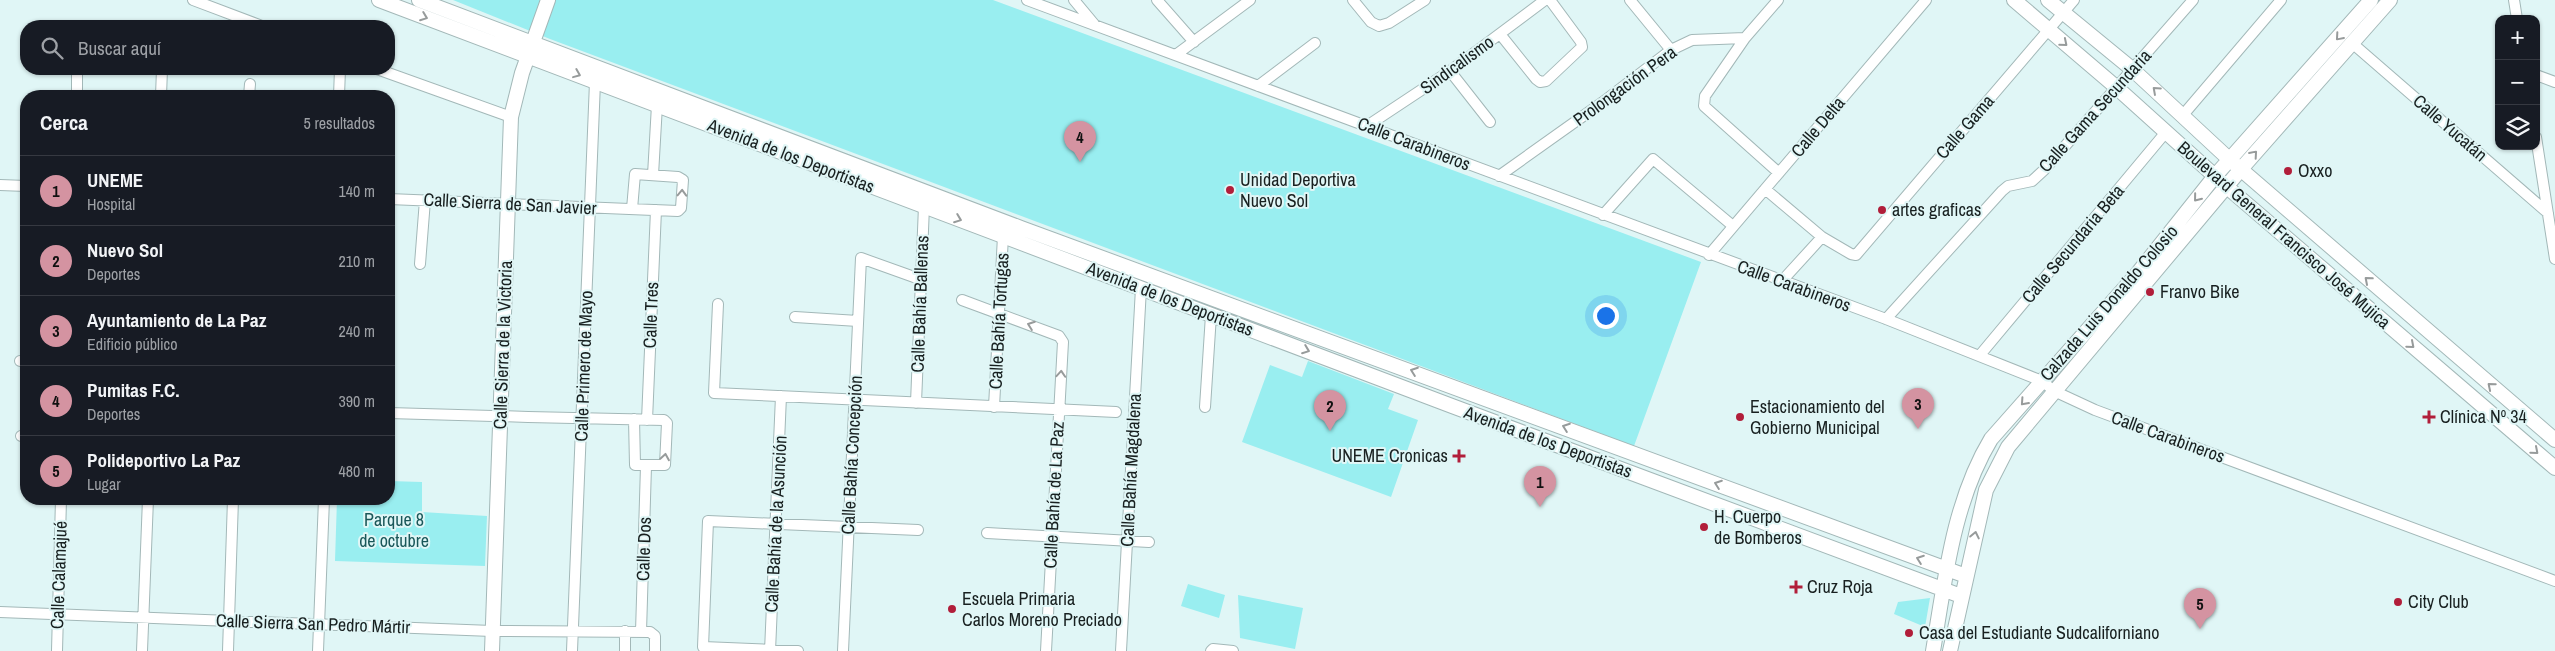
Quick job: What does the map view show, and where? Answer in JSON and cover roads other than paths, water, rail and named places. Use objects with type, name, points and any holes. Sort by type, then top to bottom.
[{"type":"street","points":[[193,0],[246,20]]},
{"type":"street","name":"Avenida de los Deportistas","points":[[379,0],[531,49],[595,82],[657,105],[1458,387],[1966,576]]},
{"type":"street","name":"Avenida de los Deportistas","points":[[419,0],[531,49],[898,189],[924,206],[1635,475],[1961,596]]},
{"type":"street","name":"Calle Sierra de la Victoria","points":[[492,651],[511,117],[522,72],[548,0]]},
{"type":"street","name":"Calle Carabineros","points":[[1028,0],[1177,54],[1781,282],[1886,319],[2042,381],[2054,392],[2095,410],[2555,582]]},
{"type":"street","points":[[1074,0],[1095,25]]},
{"type":"street","points":[[1157,0],[1194,42]]},
{"type":"street","points":[[1353,0],[1371,22],[1379,26],[1389,23],[1425,0]]},
{"type":"street","name":"Sindicalismo","points":[[1367,126],[1450,71],[1545,0]]},
{"type":"street","points":[[1500,34],[1536,79],[1540,82],[1546,81],[1582,47],[1581,42],[1550,0]]},
{"type":"street","points":[[1630,0],[1671,50]]},
{"type":"street","points":[[1778,0],[1745,38],[1703,101],[1704,106],[1779,173]]},
{"type":"street","name":"Calle Delta","points":[[1709,255],[1926,0]]},
{"type":"street","name":"Boulevard General Francisco José Mujica","points":[[2014,0],[2116,87],[2227,187],[2555,468]]},
{"type":"street","name":"Boulevard General Francisco José Mujica","points":[[2048,0],[2132,69],[2230,160],[2555,440]]},
{"type":"street","name":"Calle Gama","points":[[1822,237],[1850,254],[1856,255],[2074,0]]},
{"type":"street","name":"Calle Gama Secundaria","points":[[1886,319],[2008,186],[2032,181],[2044,170],[2193,0]]},
{"type":"street","points":[[2183,115],[2281,0]]},
{"type":"street","name":"Calzada Luis Donaldo Colosio","points":[[1933,651],[1960,509],[1979,458],[1990,439],[2137,274],[2215,176],[2371,0]]},
{"type":"street","name":"Calzada Luis Donaldo Colosio","points":[[1950,651],[1982,504],[1994,471],[2008,447],[2241,169],[2390,0]]},
{"type":"street","points":[[2514,0],[2516,15]]},
{"type":"street","points":[[1177,54],[1244,2]]},
{"type":"street","name":"Prolongación Pera","points":[[1499,176],[1603,102],[1671,50],[1692,40],[1745,38]]},
{"type":"street","points":[[1258,86],[1315,43]]},
{"type":"street","name":"Calle Yucatán","points":[[2352,43],[2548,213]]},
{"type":"street","points":[[1450,71],[1490,122]]},
{"type":"street","points":[[77,75],[77,90]]},
{"type":"street","points":[[161,90],[162,75]]},
{"type":"street","points":[[339,90],[340,75]]},
{"type":"street","points":[[394,75],[511,117]]},
{"type":"street","points":[[2540,76],[2555,82]]},
{"type":"street","name":"Calle Primero de Mayo","points":[[572,651],[595,82]]},
{"type":"street","points":[[250,84],[250,90]]},
{"type":"street","points":[[653,175],[657,105]]},
{"type":"street","name":"Calle Secundaria Beta","points":[[1980,355],[2166,132]]},
{"type":"street","points":[[2538,150],[2555,259]]},
{"type":"street","points":[[1603,215],[1652,159],[1734,226]]},
{"type":"street","name":"Calle Sierra de San Javier","points":[[395,199],[590,208],[656,210],[680,210],[683,180],[678,177],[635,174],[632,209]]},
{"type":"street","points":[[0,185],[20,186]]},
{"type":"street","points":[[1765,189],[1822,237],[1781,282]]},
{"type":"street","points":[[420,264],[425,200]]},
{"type":"street","name":"Calle Bahía Ballenas","points":[[916,403],[924,206]]},
{"type":"street","name":"Calle Tres","points":[[647,420],[656,210]]},
{"type":"street","points":[[2302,250],[2317,235]]},
{"type":"street","name":"Calle Bahía Tortugas","points":[[994,407],[1003,236]]},
{"type":"street","name":"Calle Bahía Concepción","points":[[843,651],[861,258],[914,277],[918,279],[920,284]]},
{"type":"street","name":"Calle Bahía Magdalena","points":[[1121,651],[1142,288]]},
{"type":"street","points":[[962,300],[999,314]]},
{"type":"street","points":[[718,304],[714,393],[1116,412]]},
{"type":"street","name":"Calle Bahía de La Paz","points":[[999,314],[1062,338],[1046,651]]},
{"type":"street","points":[[1205,407],[1211,315]]},
{"type":"street","points":[[794,317],[858,321]]},
{"type":"street","points":[[1274,338],[1279,323]]},
{"type":"street","points":[[2447,375],[2458,358]]},
{"type":"street","points":[[1452,406],[1458,387]]},
{"type":"street","name":"Calle Bahía de la Asunción","points":[[770,650],[781,396]]},
{"type":"street","points":[[395,413],[500,417],[582,418],[634,419],[647,420],[664,420],[667,423],[664,465],[635,465],[634,419]]},
{"type":"street","points":[[1635,475],[1642,456]]},
{"type":"street","name":"Calle Dos","points":[[641,632],[646,466]]},
{"type":"street","points":[[1690,495],[1698,477]]},
{"type":"street","points":[[1731,510],[1738,492]]},
{"type":"street","name":"Calle Calamajué","points":[[57,651],[62,505]]},
{"type":"street","points":[[142,651],[148,505]]},
{"type":"street","points":[[228,651],[233,505]]},
{"type":"street","points":[[318,651],[324,505]]},
{"type":"street","points":[[1790,532],[1796,513]]},
{"type":"street","points":[[798,651],[703,646],[708,521],[918,530]]},
{"type":"street","points":[[1834,549],[1842,530]]},
{"type":"street","points":[[987,533],[1149,542]]},
{"type":"street","name":"Calle Sierra San Pedro Mártir","points":[[0,612],[492,631],[641,632]]},
{"type":"street","points":[[625,631],[625,651]]},
{"type":"street","points":[[641,632],[654,633],[655,651]]},
{"type":"street","points":[[1211,651],[1213,649],[1223,649],[1233,651]]},
{"type":"place","name":"Pumitas F.C.","points":[[1080,162]]},
{"type":"place","name":"Oxxo","points":[[2288,171]]},
{"type":"place","name":"Unidad Deportiva Nuevo Sol","points":[[1230,190]]},
{"type":"place","name":"artes graficas","points":[[1882,210]]},
{"type":"place","name":"Franvo Bike","points":[[2150,292]]},
{"type":"place","name":"Estacionamiento del Gobierno Municipal","points":[[1740,417]]},
{"type":"place","name":"Clínica Nº 34","points":[[2429,417]]},
{"type":"place","name":"Ayuntamiento de La Paz","points":[[1918,429]]},
{"type":"place","name":"Nuevo Sol","points":[[1330,431]]},
{"type":"place","name":"UNEME Cronicas","points":[[1459,456]]},
{"type":"place","name":"UNEME","points":[[1540,507]]},
{"type":"place","name":"H. Cuerpo de Bomberos","points":[[1704,527]]},
{"type":"place","name":"Cruz Roja","points":[[1796,587]]},
{"type":"place","name":"City Club","points":[[2398,602]]},
{"type":"place","name":"Escuela Primaria Carlos Moreno Preciado","points":[[952,609]]},
{"type":"place","name":"Polideportivo La Paz","points":[[2200,629]]},
{"type":"place","name":"Casa del Estudiante Sudcaliforniano","points":[[1909,633]]},
{"type":"park label","name":"Parque 8 de octubre","points":[[394,530]]}]
